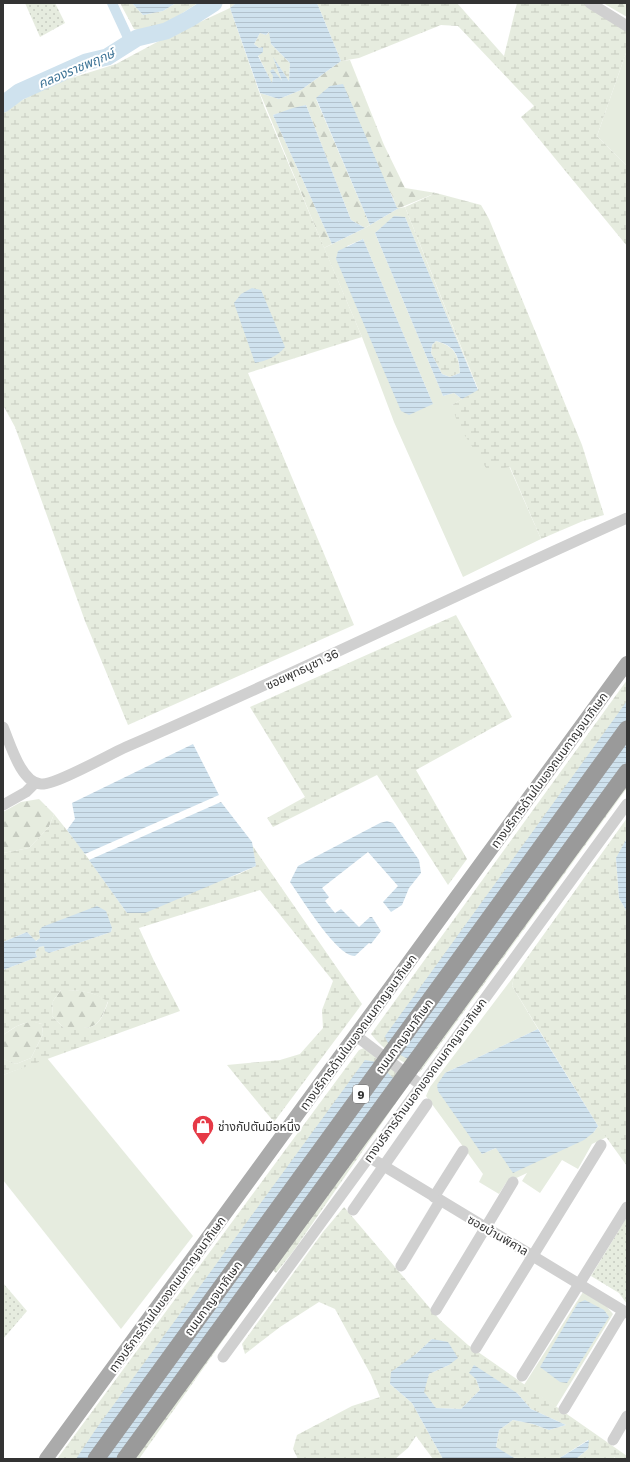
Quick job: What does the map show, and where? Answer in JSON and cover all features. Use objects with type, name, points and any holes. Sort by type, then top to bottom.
[{"type":"highway","name":"ถนนกาญจนาภิเษก","points":[[96,1459],[627,729]]},
{"type":"highway","name":"ถนนกาญจนาภิเษก","points":[[125,1459],[627,772]]},
{"type":"main road","name":"ทางบริการด้านในของถนนกาญจนาภิเษก","points":[[46,1459],[627,663]]},
{"type":"street","points":[[590,3],[627,26]]},
{"type":"street","name":"ซอยพุทธบูชา 36","points":[[35,783],[44,784],[53,782],[111,754],[221,706],[627,518]]},
{"type":"street","points":[[3,727],[27,778],[35,783],[26,792],[3,805]]},
{"type":"street","name":"ทางบริการด้านนอกของถนนกาญจนาภิเษก","points":[[223,1357],[627,804]]},
{"type":"street","points":[[355,1035],[421,1085]]},
{"type":"street","points":[[353,1210],[427,1104]]},
{"type":"street","points":[[476,1348],[601,1145]]},
{"type":"street","points":[[401,1266],[463,1151]]},
{"type":"street","name":"ซอยบ้านพิศาล","points":[[369,1157],[580,1283],[625,1312]]},
{"type":"street","points":[[436,1310],[513,1182]]},
{"type":"street","points":[[522,1376],[627,1207]]},
{"type":"street","points":[[564,1409],[625,1312]]},
{"type":"street","points":[[613,1440],[627,1416]]},
{"type":"green space","points":[[25,3],[55,3],[65,23],[40,37]]},
{"type":"green space","points":[[120,3],[132,3],[143,15],[163,11],[176,3],[198,3],[159,26],[142,30],[134,29]]},
{"type":"green space","points":[[230,3],[236,3],[230,8]]},
{"type":"green space","points":[[317,3],[457,3],[504,56],[517,3],[584,3],[627,30],[627,50],[597,136],[627,166],[627,246],[521,117],[534,106],[458,26],[441,25],[359,58],[341,61]]},
{"type":"green space","points":[[603,3],[627,3],[627,17]]},
{"type":"green space","points":[[230,8],[264,106],[362,337],[248,373],[354,625],[128,725],[85,621],[15,427],[3,405],[3,111],[49,85],[116,64],[159,41]]},
{"type":"green space","points":[[270,32],[271,44],[290,63],[289,81],[274,59],[283,84],[273,76],[272,84],[258,55],[262,47],[259,48],[254,44],[260,33],[266,35]]},
{"type":"green space","points":[[627,50],[627,166],[597,136]]},
{"type":"green space","points":[[350,60],[384,145],[405,188],[436,193],[397,209],[392,195],[316,99],[370,225],[365,228],[351,220],[306,105],[273,115],[332,244],[324,248],[260,93],[279,99],[301,90],[341,61]]},
{"type":"green space","points":[[436,193],[481,205],[489,219],[582,445],[604,515],[583,521],[541,539],[510,467],[488,471],[458,425],[452,405],[478,389],[405,207]]},
{"type":"green space","points":[[405,207],[478,390],[405,217],[394,217],[375,233],[443,396],[454,393],[462,399],[452,405],[509,466],[541,539],[463,577],[394,422],[362,337],[324,248],[365,228],[399,208]],"holes":[[[363,239],[433,404],[347,246]]]},
{"type":"green space","points":[[436,341],[447,346],[457,356],[460,373],[450,377],[442,374],[431,353],[432,345]]},
{"type":"green space","points":[[456,615],[512,717],[416,770],[467,859],[448,885],[377,775],[273,827],[267,818],[305,797],[250,707]]},
{"type":"green space","points":[[627,680],[627,788],[420,1072],[387,1051],[371,1034]]},
{"type":"green space","points":[[39,799],[54,814],[49,827],[29,848],[3,853],[3,812],[21,802]]},
{"type":"green space","points":[[54,814],[78,844],[127,913],[239,874],[256,866],[252,845],[362,1004],[274,1122],[227,1065],[280,1060],[300,1054],[323,1028],[322,1010],[333,981],[260,890],[139,928],[180,1011],[3,1075],[3,1057],[4,1059],[16,1064],[31,1058],[43,1034],[42,1024],[31,1022],[21,1024],[3,1035],[3,970],[37,957],[35,952],[39,947],[44,946],[49,953],[111,932],[112,928],[39,931],[41,938],[35,941],[27,932],[3,942],[3,853],[29,848],[49,827]],"holes":[[[61,990],[91,993],[108,1002],[101,1018],[97,1023],[93,1026],[82,1028],[64,1028],[52,1016],[53,1001]]]},
{"type":"green space","points":[[627,818],[627,838],[616,859],[619,898],[627,912],[627,1166],[598,1126],[512,986],[514,976]]},
{"type":"green space","points":[[514,976],[512,986],[538,1029],[445,1073],[482,1154],[496,1148],[594,1132],[598,1126],[607,1137],[592,1144],[578,1169],[562,1160],[540,1193],[522,1181],[527,1173],[506,1183],[499,1194],[479,1182],[483,1174],[426,1096],[430,1087]]},
{"type":"green space","points":[[61,990],[86,992],[97,995],[108,1001],[101,1018],[97,1023],[93,1026],[82,1028],[64,1028],[52,1016],[53,1001]]},
{"type":"green space","points":[[31,1021],[42,1024],[43,1034],[31,1058],[16,1064],[3,1059],[3,1035],[17,1026]]},
{"type":"green space","points":[[364,1048],[375,1054],[409,1084],[292,1253],[276,1273],[273,1270],[139,1459],[57,1459],[359,1050]]},
{"type":"green space","points":[[47,1058],[193,1236],[121,1329],[3,1180],[3,1075]]},
{"type":"green space","points":[[344,1207],[440,1320],[468,1345],[627,1456],[627,1459],[614,1459],[615,1457],[612,1459],[576,1459],[588,1449],[588,1440],[558,1459],[516,1459],[496,1448],[499,1430],[513,1420],[533,1424],[549,1430],[566,1425],[531,1409],[517,1393],[476,1379],[480,1390],[461,1409],[436,1408],[423,1392],[429,1374],[449,1365],[432,1339],[416,1354],[390,1384],[412,1403],[443,1459],[433,1459],[416,1436],[408,1448],[395,1459],[298,1459],[293,1449],[297,1435],[352,1406],[380,1397],[371,1375],[335,1309],[319,1302],[280,1327],[245,1354],[242,1344],[323,1232]]},
{"type":"green space","points":[[627,1217],[627,1304],[619,1293],[591,1276]]},
{"type":"green space","points":[[3,1283],[27,1311],[3,1339]]},
{"type":"green space","points":[[583,1292],[607,1307],[613,1314],[556,1407],[524,1385]]},
{"type":"water","points":[[132,3],[176,3],[163,11],[143,15]]},
{"type":"water","points":[[236,3],[317,3],[341,61],[301,90],[279,99],[260,93],[230,8]],"holes":[[[269,32],[271,44],[290,63],[289,81],[273,57],[282,81],[273,69],[270,71],[273,76],[272,83],[258,56],[263,52],[263,47],[259,48],[254,44],[260,33],[266,35]]]},
{"type":"water","points":[[343,84],[397,208],[399,208],[370,225],[316,98],[330,86]]},
{"type":"water","points":[[306,105],[351,220],[365,228],[332,244],[273,115]]},
{"type":"water","points":[[394,216],[405,217],[478,390],[462,399],[454,393],[443,396],[375,233]],"holes":[[[436,341],[442,343],[455,352],[460,373],[450,377],[442,374],[431,353],[432,345]]]},
{"type":"water","points":[[363,239],[433,404],[409,415],[401,411],[336,259],[338,251]]},
{"type":"water","points":[[252,288],[261,290],[285,347],[272,358],[255,363],[234,303],[241,294]]},
{"type":"water","points":[[627,701],[627,780],[420,1064],[399,1054],[387,1042],[385,1036]]},
{"type":"water","points":[[193,744],[219,795],[85,854],[67,830],[75,819],[72,803]]},
{"type":"water","points":[[221,802],[252,842],[256,866],[145,913],[127,913],[89,860]]},
{"type":"water","points":[[387,821],[393,823],[419,860],[421,873],[409,888],[402,905],[391,912],[383,902],[398,886],[368,852],[322,888],[329,897],[325,901],[335,913],[341,909],[359,927],[370,917],[372,917],[381,931],[371,944],[369,943],[355,956],[347,954],[329,937],[290,882],[298,866],[380,823]]},
{"type":"water","points":[[627,838],[627,912],[619,898],[616,858]]},
{"type":"water","points":[[97,906],[106,911],[112,928],[111,932],[49,953],[45,951],[44,946],[39,947],[35,952],[37,957],[3,970],[3,942],[27,932],[36,941],[40,938],[39,931],[42,927]]},
{"type":"water","points":[[538,1029],[598,1126],[594,1132],[584,1140],[513,1173],[496,1148],[482,1154],[438,1091],[437,1085],[445,1073]]},
{"type":"water","points":[[365,1060],[376,1062],[403,1087],[134,1459],[76,1459],[96,1429]]},
{"type":"water","points":[[585,1300],[604,1310],[609,1317],[567,1383],[560,1382],[540,1367],[578,1303]]},
{"type":"water","points":[[432,1339],[448,1342],[458,1358],[449,1365],[429,1374],[424,1392],[436,1408],[461,1409],[480,1390],[476,1379],[469,1373],[474,1365],[517,1393],[531,1409],[566,1425],[549,1430],[533,1424],[513,1420],[499,1430],[496,1447],[516,1459],[443,1459],[412,1403],[390,1384],[391,1372],[416,1354]]},
{"type":"water","points":[[589,1440],[588,1449],[576,1459],[558,1459]]},
{"type":"waterway","points":[[112,3],[130,42]]},
{"type":"waterway","name":"คลองราชพฤกษ์","points":[[3,104],[19,92],[86,62],[107,57],[137,38],[166,31],[189,19],[214,3]]},
{"type":"place","name":"ช่างกัปตันมือหนึ่ง","points":[[203,1146]]}]
